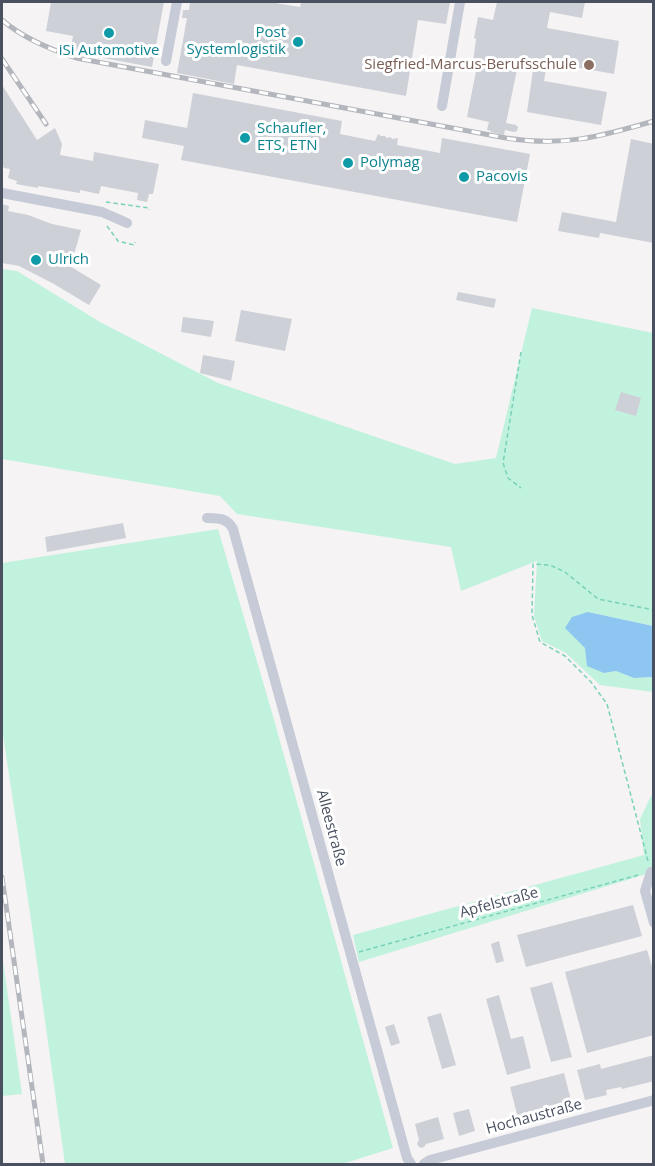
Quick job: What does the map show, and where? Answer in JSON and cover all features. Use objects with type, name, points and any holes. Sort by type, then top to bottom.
[{"type":"street","points":[[166,61],[177,2]]},
{"type":"street","points":[[442,106],[460,2]]},
{"type":"street","points":[[2,193],[102,212],[128,223]]},
{"type":"street","name":"Alleestraße","points":[[207,518],[222,518],[230,524],[233,530],[407,1158],[411,1164]]},
{"type":"street","points":[[651,872],[645,891],[654,923]]},
{"type":"street","name":"Hochaustraße","points":[[424,1164],[430,1160],[654,1100]]},
{"type":"path","points":[[521,352],[503,463],[508,478],[522,488]]},
{"type":"path","points":[[651,872],[607,705],[591,682],[566,656],[540,642],[532,615],[532,564],[550,566],[565,572],[598,599],[654,610]]},
{"type":"path","name":"Apfelstraße","points":[[350,954],[651,872]]},
{"type":"green space","points":[[2,269],[17,271],[100,322],[218,383],[455,464],[496,458],[532,308],[653,333],[653,626],[588,612],[585,648],[604,673],[616,671],[634,678],[653,677],[653,692],[600,685],[566,653],[542,641],[534,616],[537,561],[461,591],[451,547],[237,514],[220,496],[2,459]]},
{"type":"green space","points":[[218,529],[273,716],[393,1148],[342,1164],[65,1164],[2,728],[2,563]]},
{"type":"green space","points":[[653,795],[653,872],[359,962],[353,935],[644,855],[640,819]]},
{"type":"green space","points":[[2,954],[22,1094],[2,1096]]},
{"type":"water","points":[[588,612],[653,626],[653,677],[634,678],[616,671],[604,673],[587,666],[585,648],[565,628],[572,617]]},
{"type":"building","name":"iSi Automotive","points":[[51,2],[164,2],[152,67],[70,52],[73,36],[46,31]]},
{"type":"building","name":"Post Systemlogistik","points":[[190,2],[269,2],[300,7],[301,2],[450,2],[446,24],[418,20],[406,96],[237,65],[234,84],[177,73],[187,18],[182,18],[183,10],[189,10]]},
{"type":"building","points":[[497,2],[585,2],[582,18],[550,12],[547,28],[619,41],[614,74],[547,62],[544,81],[607,92],[601,125],[527,112],[534,63],[519,60],[506,123],[516,125],[517,131],[505,130],[504,135],[491,132],[487,130],[489,122],[467,117],[476,71],[472,70],[478,17],[493,20]]},
{"type":"building","points":[[2,85],[37,140],[55,128],[62,144],[60,155],[93,161],[94,152],[159,164],[153,194],[149,194],[147,202],[137,200],[138,193],[101,186],[99,194],[80,190],[80,193],[16,184],[17,181],[8,178],[10,169],[4,168],[2,163]]},
{"type":"building","points":[[193,93],[342,121],[340,134],[375,141],[378,134],[387,138],[398,138],[397,145],[440,153],[442,138],[530,154],[517,222],[181,160],[184,146],[142,138],[145,120],[187,128]]},
{"type":"building","points":[[631,139],[654,144],[654,243],[600,233],[599,238],[558,231],[562,212],[616,222]]},
{"type":"building","name":"Ulrich","points":[[2,204],[9,206],[8,211],[81,230],[68,265],[101,285],[89,305],[19,266],[2,263]]},
{"type":"building","points":[[458,292],[496,299],[494,308],[456,300]]},
{"type":"building","points":[[241,310],[292,319],[285,351],[235,341]]},
{"type":"building","points":[[183,317],[214,321],[211,337],[181,332]]},
{"type":"building","points":[[203,355],[235,361],[231,381],[200,373]]},
{"type":"building","points":[[621,392],[641,398],[636,416],[615,410]]},
{"type":"building","points":[[123,523],[126,538],[47,552],[45,537]]},
{"type":"building","points":[[633,905],[642,936],[526,967],[517,935]]},
{"type":"building","points":[[499,941],[504,961],[496,963],[491,944]]},
{"type":"building","points":[[647,950],[654,973],[654,1035],[587,1053],[565,972]]},
{"type":"building","points":[[552,982],[572,1057],[551,1062],[530,988]]},
{"type":"building","points":[[499,995],[511,1039],[523,1036],[531,1068],[507,1075],[486,999]]},
{"type":"building","points":[[441,1013],[456,1065],[442,1069],[427,1017]]},
{"type":"building","points":[[394,1024],[400,1043],[391,1046],[385,1027]]},
{"type":"building","points":[[654,1055],[654,1081],[622,1089],[621,1087],[606,1090],[607,1095],[585,1100],[577,1070],[600,1064],[601,1069]]},
{"type":"building","points":[[564,1073],[572,1104],[518,1118],[510,1087]]},
{"type":"building","points":[[469,1109],[475,1131],[459,1136],[453,1113]]},
{"type":"building","points":[[438,1117],[444,1139],[426,1144],[421,1148],[417,1143],[419,1140],[415,1124]]},
{"type":"railway","points":[[2,20],[37,42],[76,58],[506,138],[526,141],[581,139],[654,121]]},
{"type":"railway","points":[[2,59],[46,124]]},
{"type":"railway","points":[[2,877],[43,1164]]},
{"type":"place","name":"iSi Automotive","points":[[109,33]]},
{"type":"place","name":"Post Systemlogistik","points":[[298,42]]},
{"type":"place","name":"Siegfried-Marcus-Berufsschule","points":[[589,65]]},
{"type":"place","name":"Schaufler, ETS, ETN","points":[[245,138]]},
{"type":"place","name":"Polymag","points":[[348,163]]},
{"type":"place","name":"Pacovis","points":[[464,177]]},
{"type":"place","name":"Ulrich","points":[[36,260]]}]
